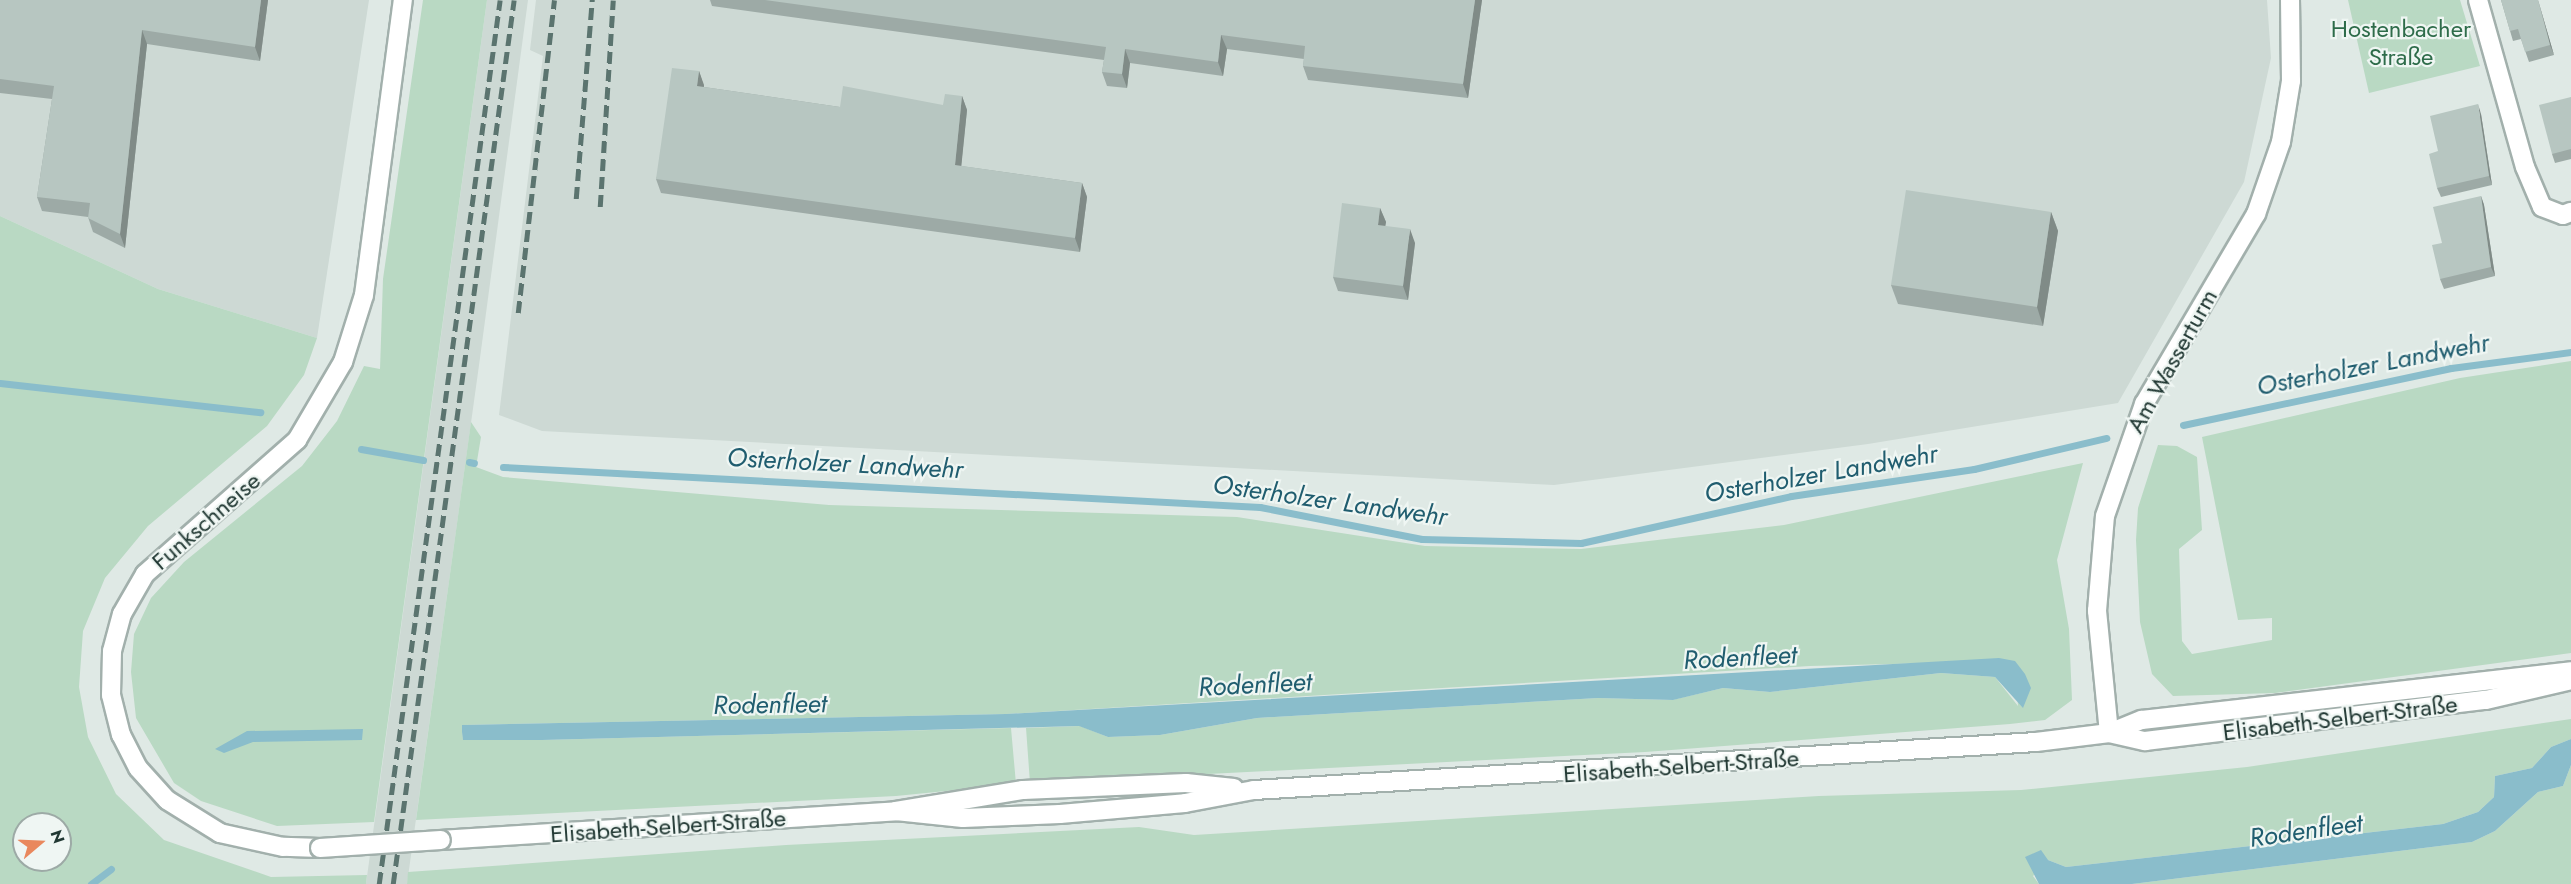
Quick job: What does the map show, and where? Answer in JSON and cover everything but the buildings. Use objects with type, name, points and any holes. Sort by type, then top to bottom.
[{"type":"street","name":"Funkschneise","points":[[404,0],[364,295],[343,362],[297,440],[145,574],[122,614],[112,651],[111,695],[121,735],[138,768],[167,800],[220,833],[283,847],[320,848],[441,840]]},
{"type":"street","name":"Am Wasserturm","points":[[2109,733],[2097,611],[2105,516],[2144,404],[2256,214],[2283,132],[2290,81],[2290,0]]},
{"type":"street","points":[[2478,0],[2525,167],[2542,207],[2563,215],[2571,212]]},
{"type":"street","name":"Elisabeth-Selbert-Straße","points":[[2109,733],[2142,720],[2571,671]]},
{"type":"street","name":"Elisabeth-Selbert-Straße","points":[[896,811],[963,818],[1060,814],[1185,803],[1254,790],[2109,733],[2157,740],[2486,700],[2571,680]]},
{"type":"street","name":"Elisabeth-Selbert-Straße","points":[[441,840],[896,811],[1023,790],[1186,783],[1254,790]]},
{"type":"shaded area","points":[[0,0],[369,0],[317,338],[158,289],[0,216]]},
{"type":"shaded area","points":[[487,0],[528,0],[480,358],[407,884],[366,884]]},
{"type":"shaded area","points":[[536,0],[2267,0],[2271,58],[2244,182],[2118,403],[1868,444],[1554,485],[542,431],[499,415],[543,56],[530,50]]},
{"type":"green space","points":[[423,0],[487,0],[374,822],[277,826],[201,801],[174,783],[136,718],[131,672],[134,634],[151,598],[184,562],[302,466],[337,421],[364,366],[380,369],[383,279]]},
{"type":"green space","name":"Hostenbacher Straße","points":[[2348,0],[2460,0],[2480,66],[2369,93]]},
{"type":"green space","points":[[0,216],[158,289],[317,338],[304,375],[267,426],[148,526],[105,578],[83,631],[79,687],[88,737],[116,794],[164,840],[271,877],[367,875],[366,884],[0,884]]},
{"type":"green space","points":[[2571,361],[2571,653],[2275,693],[2173,696],[2152,674],[2140,622],[2136,540],[2138,508],[2158,445],[2177,446],[2197,457],[2202,530],[2179,549],[2182,641],[2192,654],[2272,640],[2272,618],[2238,620],[2202,437],[2460,378]]},
{"type":"green space","points":[[471,422],[481,437],[476,467],[503,477],[829,505],[1237,517],[1425,546],[1581,549],[1784,525],[2083,463],[2057,560],[2069,629],[2072,700],[2045,720],[2010,724],[1645,752],[1030,783],[1026,728],[1080,726],[1108,737],[1160,735],[1257,718],[1598,698],[1672,700],[1723,688],[1770,692],[1941,673],[1995,677],[2018,706],[2015,661],[1810,666],[1006,714],[462,725],[463,740],[1011,728],[1016,784],[896,796],[416,820]]},
{"type":"green space","points":[[2571,719],[2571,739],[2551,747],[2532,768],[2495,776],[2494,797],[2478,812],[2443,824],[2066,867],[2048,860],[2033,876],[2039,884],[407,884],[408,872],[786,845],[1139,827],[1194,835],[1819,796],[2021,790],[2247,767]]},
{"type":"green space","points":[[2571,765],[2571,884],[2132,884],[2472,842],[2495,831],[2538,792],[2563,786]]},
{"type":"water","points":[[1999,658],[2015,661],[2025,674],[2031,688],[2023,708],[1995,677],[1941,673],[1770,692],[1723,688],[1673,700],[1598,698],[1257,718],[1160,735],[1108,737],[1079,726],[542,740],[463,740],[462,732],[462,725],[1006,714]]},
{"type":"water","points":[[363,729],[362,740],[253,742],[224,753],[215,749],[247,731]]},
{"type":"water","points":[[2571,739],[2571,765],[2563,786],[2538,792],[2495,831],[2472,842],[2132,884],[2039,884],[2025,857],[2041,850],[2048,860],[2066,867],[2443,824],[2478,812],[2494,797],[2495,776],[2532,768],[2551,747]]},
{"type":"waterway","name":"Osterholzer Landwehr","points":[[2183,425],[2451,368],[2571,352]]},
{"type":"waterway","points":[[0,383],[260,412]]},
{"type":"waterway","name":"Osterholzer Landwehr","points":[[503,467],[1260,507],[1422,539],[1581,543],[1791,496],[1974,469],[2106,438]]},
{"type":"waterway","points":[[361,449],[423,460]]},
{"type":"waterway","points":[[469,462],[474,463]]},
{"type":"waterway","name":"Rodenfleet","points":[[91,884],[111,869]]},
{"type":"railway","points":[[379,884],[500,0]]},
{"type":"railway","points":[[393,884],[514,0]]},
{"type":"railway","points":[[518,313],[554,0]]},
{"type":"railway","points":[[576,199],[592,0]]},
{"type":"railway","points":[[600,207],[613,0]]}]
